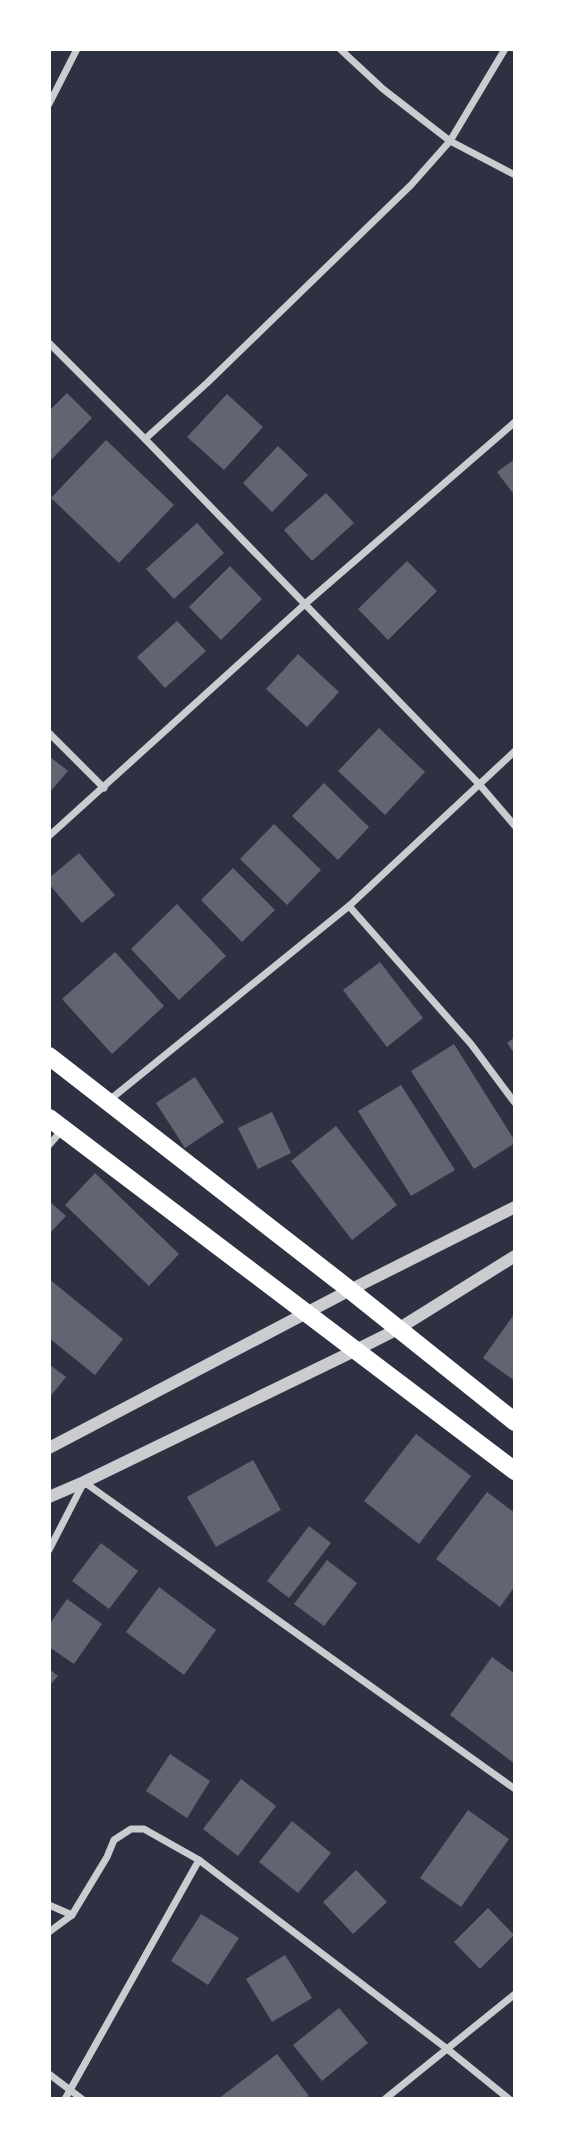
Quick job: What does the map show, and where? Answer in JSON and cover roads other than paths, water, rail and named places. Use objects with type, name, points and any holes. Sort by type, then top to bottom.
[{"type":"main road","points":[[49,1056],[515,1422]]},
{"type":"main road","points":[[55,1124],[515,1471]]},
{"type":"street","points":[[49,104],[78,49]]},
{"type":"street","points":[[340,49],[383,89],[450,141],[515,175]]},
{"type":"street","points":[[145,439],[207,383],[411,185],[450,141],[505,49]]},
{"type":"street","points":[[51,348],[145,439],[479,784],[515,826]]},
{"type":"street","points":[[49,836],[305,604],[515,422]]},
{"type":"street","points":[[49,733],[104,788]]},
{"type":"street","points":[[107,1102],[349,906],[515,751]]},
{"type":"street","points":[[349,906],[471,1044],[515,1103]]},
{"type":"street","points":[[49,1144],[55,1124]]},
{"type":"street","points":[[49,1448],[515,1207]]},
{"type":"street","points":[[49,1497],[354,1351],[398,1328],[515,1256]]},
{"type":"street","points":[[49,1550],[85,1482]]},
{"type":"street","points":[[85,1482],[515,1789]]},
{"type":"street","points":[[49,1932],[72,1916],[114,1840],[131,1829],[144,1829],[199,1860],[509,2099]]},
{"type":"street","points":[[65,2099],[199,1860]]},
{"type":"street","points":[[49,1905],[72,1916]]},
{"type":"street","points":[[385,2099],[515,1994]]},
{"type":"street","points":[[49,2074],[82,2099]]}]
